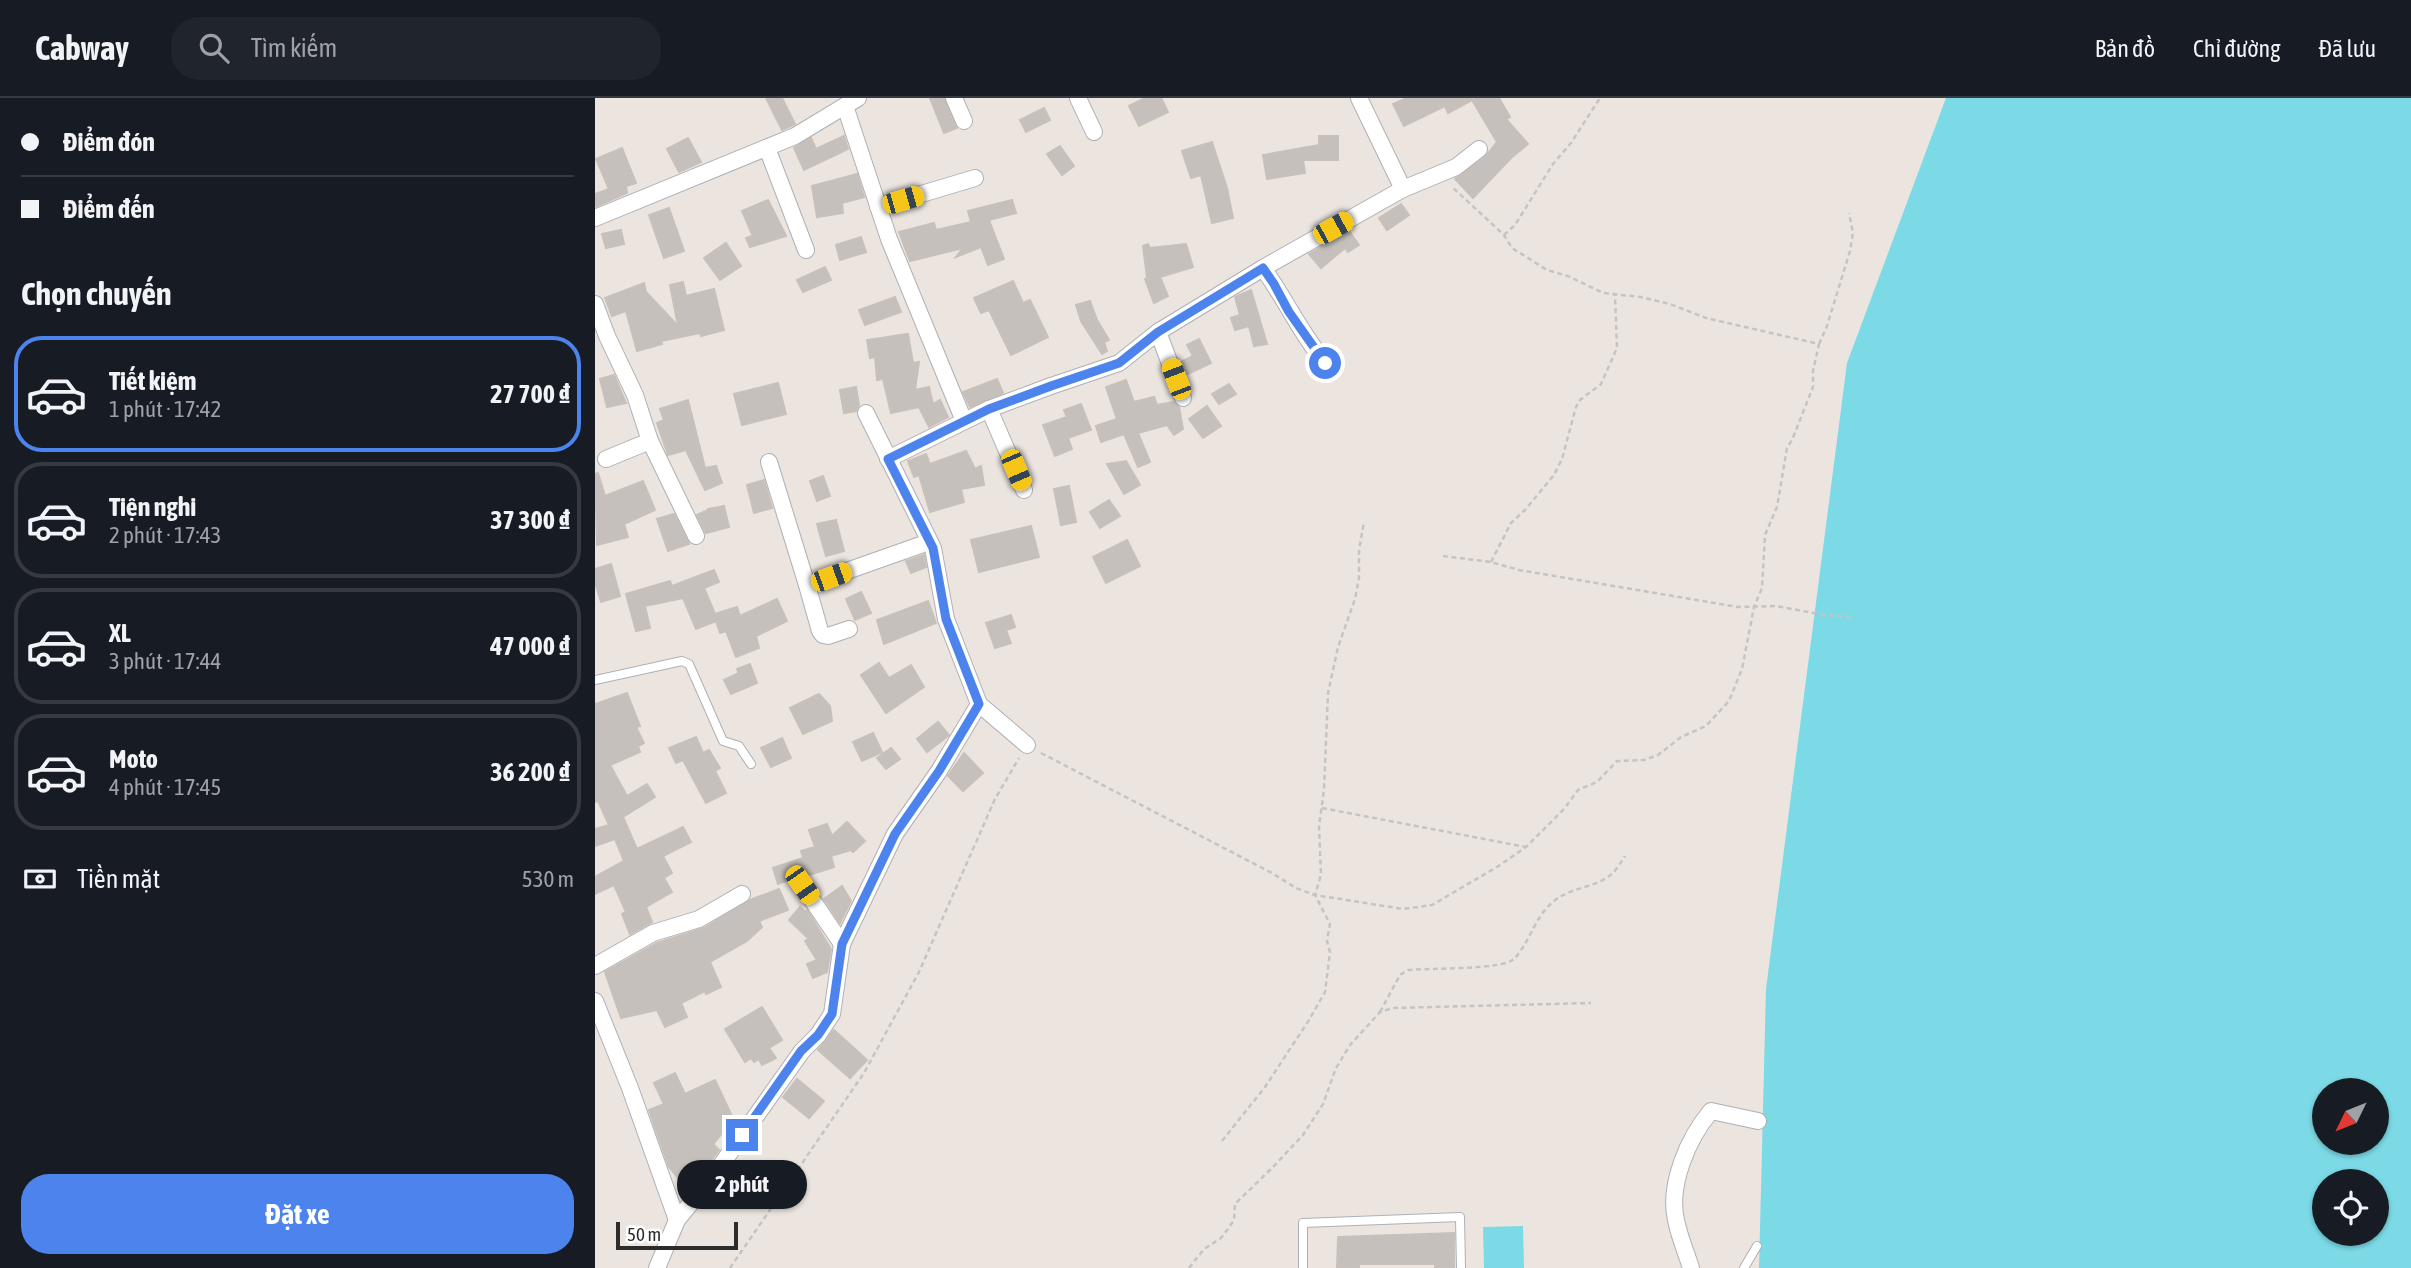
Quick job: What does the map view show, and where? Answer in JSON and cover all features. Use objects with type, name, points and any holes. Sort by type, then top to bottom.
[{"type":"street","points":[[954,98],[964,121]]},
{"type":"street","points":[[1078,98],[1094,132]]},
{"type":"street","points":[[1359,98],[1403,189]]},
{"type":"street","points":[[595,218],[795,136],[852,102],[889,239],[964,421]]},
{"type":"street","points":[[767,148],[806,250]]},
{"type":"street","points":[[888,459],[989,409],[1119,363],[1158,332],[1263,268],[1403,189],[1456,167],[1479,149]]},
{"type":"street","points":[[879,207],[975,178]]},
{"type":"street","points":[[1263,268],[1289,312],[1328,366]]},
{"type":"street","points":[[595,304],[635,395],[650,442],[696,536]]},
{"type":"street","points":[[1158,332],[1183,398]]},
{"type":"street","points":[[989,409],[1024,490]]},
{"type":"street","points":[[866,413],[933,548],[946,619],[979,704],[1027,745]]},
{"type":"street","points":[[606,459],[650,442]]},
{"type":"street","points":[[769,462],[820,631],[828,636],[849,629]]},
{"type":"street","points":[[807,586],[929,542]]},
{"type":"street","points":[[657,1268],[677,1220],[714,1175],[801,1051],[818,1035],[832,1014],[842,944],[895,834],[939,771],[979,704]]},
{"type":"street","points":[[802,885],[842,944]]},
{"type":"street","points":[[595,966],[653,933],[699,919],[742,894]]},
{"type":"street","points":[[595,1002],[677,1220]]},
{"type":"street","points":[[1691,1268],[1675,1218],[1675,1191],[1683,1163],[1700,1124],[1711,1111],[1758,1121]]},
{"type":"lane","points":[[595,680],[682,661],[689,664],[723,741],[740,746],[751,764]]},
{"type":"lane","points":[[1303,1268],[1303,1223],[1460,1217],[1461,1268]]},
{"type":"lane","points":[[1744,1268],[1757,1246]]},
{"type":"path","points":[[1504,235],[1515,225],[1553,163],[1571,143],[1601,98]]},
{"type":"path","points":[[1439,175],[1504,235],[1512,248],[1546,271],[1568,276],[1603,293],[1641,297],[1670,304],[1706,318],[1819,344]]},
{"type":"path","points":[[730,1268],[864,1073],[919,972],[995,799],[1027,745],[1296,888],[1315,895],[1403,909],[1433,905],[1526,847],[1564,809],[1578,790],[1597,782],[1617,761],[1644,760],[1658,755],[1681,737],[1706,726],[1718,715],[1729,701],[1742,668],[1754,607],[1762,588],[1765,535],[1777,507],[1787,448],[1813,387],[1813,371],[1819,344],[1850,251],[1853,233],[1849,213]]},
{"type":"path","points":[[1491,562],[1511,523],[1554,475],[1562,459],[1580,400],[1601,384],[1616,348],[1615,295]]},
{"type":"path","points":[[1221,1141],[1265,1087],[1325,992],[1330,924],[1315,895],[1321,874],[1319,826],[1328,693],[1338,648],[1355,599],[1364,522]]},
{"type":"path","points":[[1443,556],[1491,562],[1519,570],[1680,598],[1754,607],[1776,606],[1824,615],[1853,617]]},
{"type":"path","points":[[1322,808],[1526,847]]},
{"type":"path","points":[[1189,1268],[1204,1249],[1221,1238],[1228,1229],[1234,1220],[1235,1203],[1303,1135],[1323,1104],[1336,1068],[1350,1045],[1380,1012],[1400,975],[1408,970],[1502,966],[1513,962],[1541,915],[1552,902],[1565,893],[1605,878],[1625,856]]},
{"type":"path","points":[[1380,1012],[1393,1008],[1476,1004],[1520,1006],[1591,1003]]},
{"type":"water","points":[[1946,98],[2411,98],[2411,1268],[1759,1268],[1766,989],[1847,363]]},
{"type":"water","points":[[1523,1226],[1524,1268],[1484,1268],[1483,1227]]},
{"type":"building","points":[[766,98],[782,98],[795,124],[782,130]]},
{"type":"building","points":[[930,98],[944,98],[957,128],[944,133]]},
{"type":"building","points":[[1145,98],[1161,98],[1168,112],[1139,126],[1129,106]]},
{"type":"building","points":[[1407,98],[1499,98],[1510,117],[1506,119],[1528,144],[1473,198],[1455,179],[1485,157],[1497,142],[1472,100],[1448,113],[1445,106],[1404,126],[1393,104]]},
{"type":"building","points":[[1044,108],[1050,120],[1026,132],[1020,120]]},
{"type":"building","points":[[844,136],[848,149],[804,170],[794,148],[811,138],[816,149]]},
{"type":"building","points":[[1319,136],[1338,136],[1338,160],[1303,160],[1305,173],[1267,179],[1263,155],[1319,145]]},
{"type":"building","points":[[688,138],[701,162],[679,172],[667,149]]},
{"type":"building","points":[[1212,142],[1227,188],[1233,218],[1212,223],[1201,175],[1191,178],[1182,151]]},
{"type":"building","points":[[1060,146],[1074,166],[1062,175],[1047,154]]},
{"type":"building","points":[[622,148],[636,183],[626,186],[627,193],[595,207],[595,194],[609,189],[596,159]]},
{"type":"building","points":[[857,174],[864,197],[842,203],[843,213],[817,217],[812,186]]},
{"type":"building","points":[[768,200],[786,236],[750,247],[746,238],[763,232],[762,230],[752,234],[742,211]]},
{"type":"building","points":[[1012,200],[1016,213],[989,220],[1004,259],[988,265],[981,247],[956,257],[963,248],[910,261],[899,232],[934,223],[936,230],[971,222],[968,211]]},
{"type":"building","points":[[1401,204],[1409,215],[1387,230],[1379,218]]},
{"type":"building","points":[[669,208],[684,251],[664,258],[649,215]]},
{"type":"building","points":[[621,230],[624,244],[606,248],[602,234]]},
{"type":"building","points":[[1349,231],[1359,245],[1348,252],[1345,248],[1321,268],[1309,254]]},
{"type":"building","points":[[861,237],[866,252],[840,260],[836,245]]},
{"type":"building","points":[[726,243],[741,266],[720,280],[704,258]]},
{"type":"building","points":[[1148,244],[1150,248],[1186,244],[1193,267],[1160,277],[1168,296],[1154,303],[1145,279],[1143,246]]},
{"type":"building","points":[[825,267],[831,280],[803,292],[797,280]]},
{"type":"building","points":[[1013,281],[1023,303],[1030,300],[1048,337],[1011,355],[989,310],[981,313],[974,298]]},
{"type":"building","points":[[683,282],[686,296],[714,289],[724,330],[661,341],[662,344],[637,351],[626,311],[612,316],[605,298],[644,283],[646,292],[678,326],[670,285]]},
{"type":"building","points":[[1251,290],[1267,344],[1254,346],[1249,326],[1235,330],[1231,318],[1240,315],[1235,297]]},
{"type":"building","points":[[895,297],[901,312],[865,325],[859,310]]},
{"type":"building","points":[[1090,301],[1109,340],[1104,342],[1107,351],[1102,354],[1081,321],[1076,305]]},
{"type":"building","points":[[908,334],[913,363],[919,362],[915,390],[929,387],[933,404],[940,400],[948,417],[929,427],[919,407],[891,413],[883,379],[877,380],[875,357],[870,358],[867,340]]},
{"type":"building","points":[[1199,339],[1211,363],[1186,375],[1181,362],[1193,356],[1187,345]]},
{"type":"building","points":[[614,375],[626,403],[607,407],[600,379]]},
{"type":"building","points":[[997,379],[1003,393],[970,407],[963,392]]},
{"type":"building","points":[[1126,380],[1134,402],[1154,397],[1157,405],[1173,402],[1179,407],[1183,429],[1174,435],[1167,425],[1138,433],[1150,462],[1138,467],[1124,434],[1101,442],[1096,426],[1117,419],[1106,387]]},
{"type":"building","points":[[778,383],[786,414],[742,425],[734,394]]},
{"type":"building","points":[[1229,384],[1236,394],[1219,404],[1212,394]]},
{"type":"building","points":[[856,387],[859,405],[856,411],[844,413],[840,390]]},
{"type":"building","points":[[688,400],[705,468],[716,466],[722,483],[705,490],[686,450],[668,455],[657,423],[664,420],[660,409]]},
{"type":"building","points":[[1081,404],[1091,430],[1068,438],[1072,449],[1055,456],[1043,425],[1067,417],[1064,410]]},
{"type":"building","points":[[1207,406],[1221,426],[1203,438],[1189,419]]},
{"type":"building","points":[[966,451],[975,469],[981,466],[984,485],[961,489],[964,502],[930,512],[919,475],[914,477],[908,461],[926,454],[930,464]]},
{"type":"building","points":[[1126,461],[1140,485],[1124,494],[1107,464]]},
{"type":"building","points":[[598,473],[605,496],[643,481],[655,510],[624,524],[628,537],[597,545],[595,474]]},
{"type":"building","points":[[823,476],[830,496],[817,501],[810,481]]},
{"type":"building","points":[[764,480],[772,508],[754,513],[747,485]]},
{"type":"building","points":[[1069,486],[1076,522],[1061,525],[1054,489]]},
{"type":"building","points":[[1109,500],[1120,516],[1100,528],[1090,512]]},
{"type":"building","points":[[724,506],[729,527],[706,533],[697,515],[708,509]]},
{"type":"building","points":[[674,514],[689,544],[668,551],[657,519]]},
{"type":"building","points":[[836,520],[844,551],[826,556],[817,524]]},
{"type":"building","points":[[1031,526],[1039,557],[979,572],[971,540]]},
{"type":"building","points":[[1127,540],[1140,566],[1106,583],[1093,557]]},
{"type":"building","points":[[924,555],[926,567],[911,573],[906,561]]},
{"type":"building","points":[[611,564],[620,596],[601,602],[595,582],[595,569]]},
{"type":"building","points":[[714,570],[719,582],[704,588],[715,614],[737,607],[740,616],[777,599],[787,621],[756,636],[759,648],[736,657],[726,631],[720,633],[716,621],[696,629],[683,598],[645,606],[650,628],[636,631],[626,594],[670,581],[672,586]]},
{"type":"building","points":[[861,592],[871,613],[855,620],[846,599]]},
{"type":"building","points":[[928,601],[936,623],[884,644],[877,620]]},
{"type":"building","points":[[1011,615],[1015,627],[1006,630],[1011,643],[995,648],[986,623]]},
{"type":"building","points":[[879,663],[889,678],[911,665],[924,687],[886,713],[861,675]]},
{"type":"building","points":[[750,664],[757,683],[731,694],[724,680],[739,673],[737,669]]},
{"type":"building","points":[[627,693],[640,726],[636,727],[644,743],[638,746],[640,752],[610,765],[627,796],[647,784],[655,797],[623,817],[637,849],[683,827],[691,842],[663,856],[672,873],[664,878],[672,892],[646,907],[652,922],[630,934],[622,914],[626,912],[614,885],[595,894],[595,877],[624,861],[615,839],[595,846],[595,829],[609,825],[598,801],[595,802],[595,704]]},
{"type":"building","points":[[819,694],[830,706],[832,721],[803,734],[790,708]]},
{"type":"building","points":[[938,722],[949,735],[927,752],[917,739]]},
{"type":"building","points":[[873,733],[882,752],[862,761],[853,742]]},
{"type":"building","points":[[696,737],[703,753],[709,750],[720,768],[715,771],[726,793],[706,803],[683,760],[676,763],[669,748]]},
{"type":"building","points":[[782,738],[791,758],[771,767],[761,748]]},
{"type":"building","points":[[891,748],[900,759],[886,769],[877,758]]},
{"type":"building","points":[[964,753],[983,773],[963,791],[948,776]]},
{"type":"building","points":[[847,822],[865,841],[853,852],[851,850],[831,856],[834,867],[778,884],[773,868],[803,858],[801,851],[815,847],[809,830],[827,824],[832,836]]},
{"type":"building","points":[[842,886],[851,901],[840,923],[824,899]]},
{"type":"building","points":[[779,889],[788,910],[759,921],[762,927],[747,941],[710,962],[721,987],[706,994],[705,991],[681,1003],[687,1017],[665,1027],[657,1010],[621,1018],[605,972],[657,943],[704,928],[750,900]]},
{"type":"building","points":[[800,907],[805,912],[807,910],[831,949],[827,972],[813,978],[807,964],[817,960],[805,941],[809,939],[789,920]]},
{"type":"building","points":[[762,1007],[782,1040],[769,1048],[776,1058],[762,1065],[759,1059],[754,1062],[751,1058],[745,1062],[725,1029]]},
{"type":"building","points":[[834,1030],[867,1060],[850,1078],[818,1050]]},
{"type":"building","points":[[675,1073],[685,1094],[715,1080],[732,1116],[725,1119],[728,1126],[713,1144],[719,1150],[688,1190],[669,1167],[649,1110],[664,1104],[654,1083]]},
{"type":"building","points":[[797,1079],[824,1101],[809,1118],[783,1097]]},
{"type":"building","points":[[1454,1233],[1454,1268],[1435,1268],[1435,1264],[1359,1264],[1359,1268],[1337,1268],[1338,1237]]},
{"type":"route","points":[[742,1135],[801,1051],[818,1035],[832,1014],[842,944],[895,834],[939,771],[979,704],[946,619],[933,548],[888,459],[989,409],[1119,363],[1158,332],[1263,268],[1289,312],[1325,363]]}]
